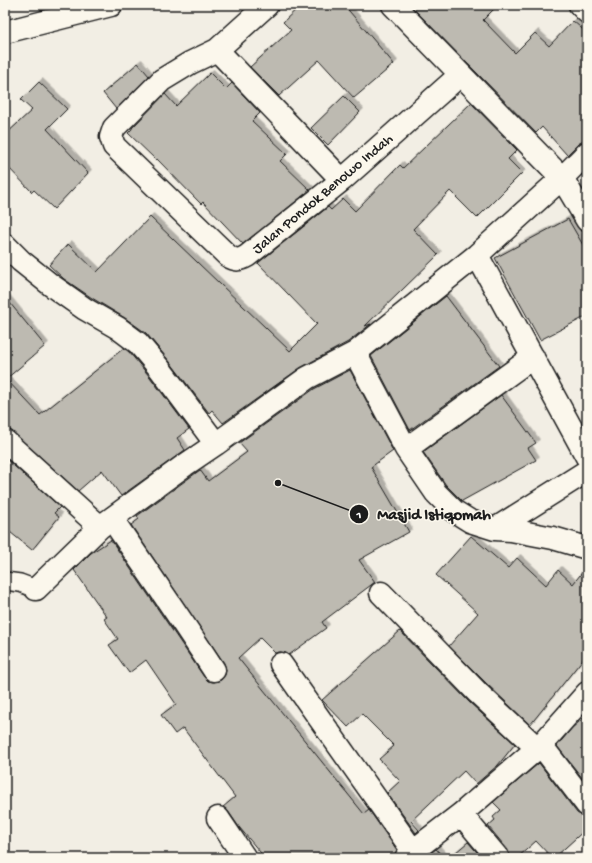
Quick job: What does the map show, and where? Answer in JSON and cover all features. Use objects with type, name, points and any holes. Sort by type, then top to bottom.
[{"type":"street","points":[[5,32],[111,5]]},
{"type":"street","name":"Jalan Pondok Benowo Indah","points":[[267,5],[217,50],[190,63],[162,80],[114,128],[111,137],[114,146],[228,256],[233,259],[240,260],[247,256],[342,180],[460,75]]},
{"type":"street","points":[[393,5],[562,178],[587,220]]},
{"type":"street","points":[[580,5],[587,12]]},
{"type":"street","points":[[217,50],[342,180]]},
{"type":"street","points":[[40,586],[106,523],[307,378],[356,353],[477,255],[562,178],[587,153]]},
{"type":"street","points":[[5,245],[50,286],[118,328],[138,343],[160,369],[216,444]]},
{"type":"street","points":[[477,255],[587,457]]},
{"type":"street","points":[[356,353],[406,449],[436,493],[454,511],[470,521],[495,529],[511,530],[553,538],[587,548]]},
{"type":"street","points":[[406,449],[532,357]]},
{"type":"street","points":[[5,441],[106,523],[180,616],[214,670]]},
{"type":"street","points":[[495,529],[587,471]]},
{"type":"street","points":[[381,593],[478,693],[539,747],[587,805]]},
{"type":"street","points":[[281,664],[409,854],[461,814],[539,747],[587,693]]},
{"type":"street","points":[[461,814],[498,858]]},
{"type":"street","points":[[218,818],[245,858]]},
{"type":"lane","points":[[5,581],[40,586]]},
{"type":"building","points":[[301,5],[344,5],[394,64],[354,98],[319,60],[279,96],[250,67],[291,30],[283,22]]},
{"type":"building","points":[[410,5],[498,5],[483,20],[515,53],[535,33],[549,46],[573,21],[587,33],[587,139],[578,144],[567,155],[542,127],[536,133]]},
{"type":"building","points":[[138,63],[149,76],[116,109],[103,93]]},
{"type":"building","points":[[210,73],[226,89],[232,83],[260,113],[252,121],[287,154],[280,161],[310,190],[243,244],[203,202],[201,204],[157,159],[156,160],[128,133],[165,94],[176,106]]},
{"type":"building","points":[[39,82],[67,109],[47,129],[88,173],[54,209],[34,190],[32,192],[5,164],[5,135],[32,110],[21,100]]},
{"type":"building","points":[[344,96],[360,112],[328,145],[311,128]]},
{"type":"building","points":[[471,103],[517,150],[508,159],[522,173],[477,218],[450,191],[413,229],[438,255],[365,326],[371,324],[348,342],[300,368],[223,423],[212,410],[209,413],[146,333],[64,279],[49,265],[68,244],[97,272],[150,217],[290,351],[317,324],[258,263],[328,207],[331,210],[343,199],[355,211],[400,165],[403,168]]},
{"type":"building","points":[[568,219],[587,252],[587,316],[540,340],[495,258]]},
{"type":"building","points":[[446,296],[499,366],[410,430],[371,356]]},
{"type":"building","points":[[5,297],[45,346],[6,379],[40,415],[124,348],[150,377],[189,429],[177,438],[185,450],[121,496],[102,470],[78,491],[13,432],[5,429]]},
{"type":"building","points":[[350,370],[393,451],[371,467],[409,532],[359,560],[375,582],[322,622],[326,628],[289,655],[280,652],[275,653],[260,638],[238,658],[364,814],[369,810],[397,850],[394,858],[265,858],[239,827],[228,811],[223,807],[235,797],[183,728],[175,734],[161,715],[176,704],[146,660],[129,673],[109,645],[118,639],[104,619],[107,617],[74,570],[91,553],[111,540],[204,677],[208,681],[214,682],[221,680],[225,675],[226,670],[224,663],[131,525],[139,519],[137,516],[200,470],[208,481],[247,452],[239,443],[314,389]]},
{"type":"building","points":[[501,395],[536,443],[528,448],[536,460],[462,501],[446,485],[423,452]]},
{"type":"building","points":[[5,458],[60,507],[54,513],[59,517],[32,550],[5,528]]},
{"type":"building","points":[[471,536],[508,568],[517,558],[546,585],[558,570],[573,584],[587,566],[587,654],[530,725],[449,646],[478,613],[436,575]]},
{"type":"building","points":[[400,631],[469,702],[515,744],[498,765],[476,784],[464,771],[411,821],[419,830],[416,833],[387,793],[400,781],[379,759],[394,746],[362,714],[348,727],[322,700]]},
{"type":"building","points":[[587,715],[587,784],[557,746],[572,728]]},
{"type":"building","points":[[539,763],[577,813],[587,817],[587,828],[554,858],[552,858],[536,841],[517,858],[510,858],[508,850],[488,826],[495,820],[493,817],[501,810],[493,802]]},
{"type":"building","points":[[468,842],[482,858],[449,858]]},
{"type":"building","points":[[436,849],[444,858],[424,858]]},
{"type":"place","name":"Masjid Istiqomah","points":[[278,483]]}]
